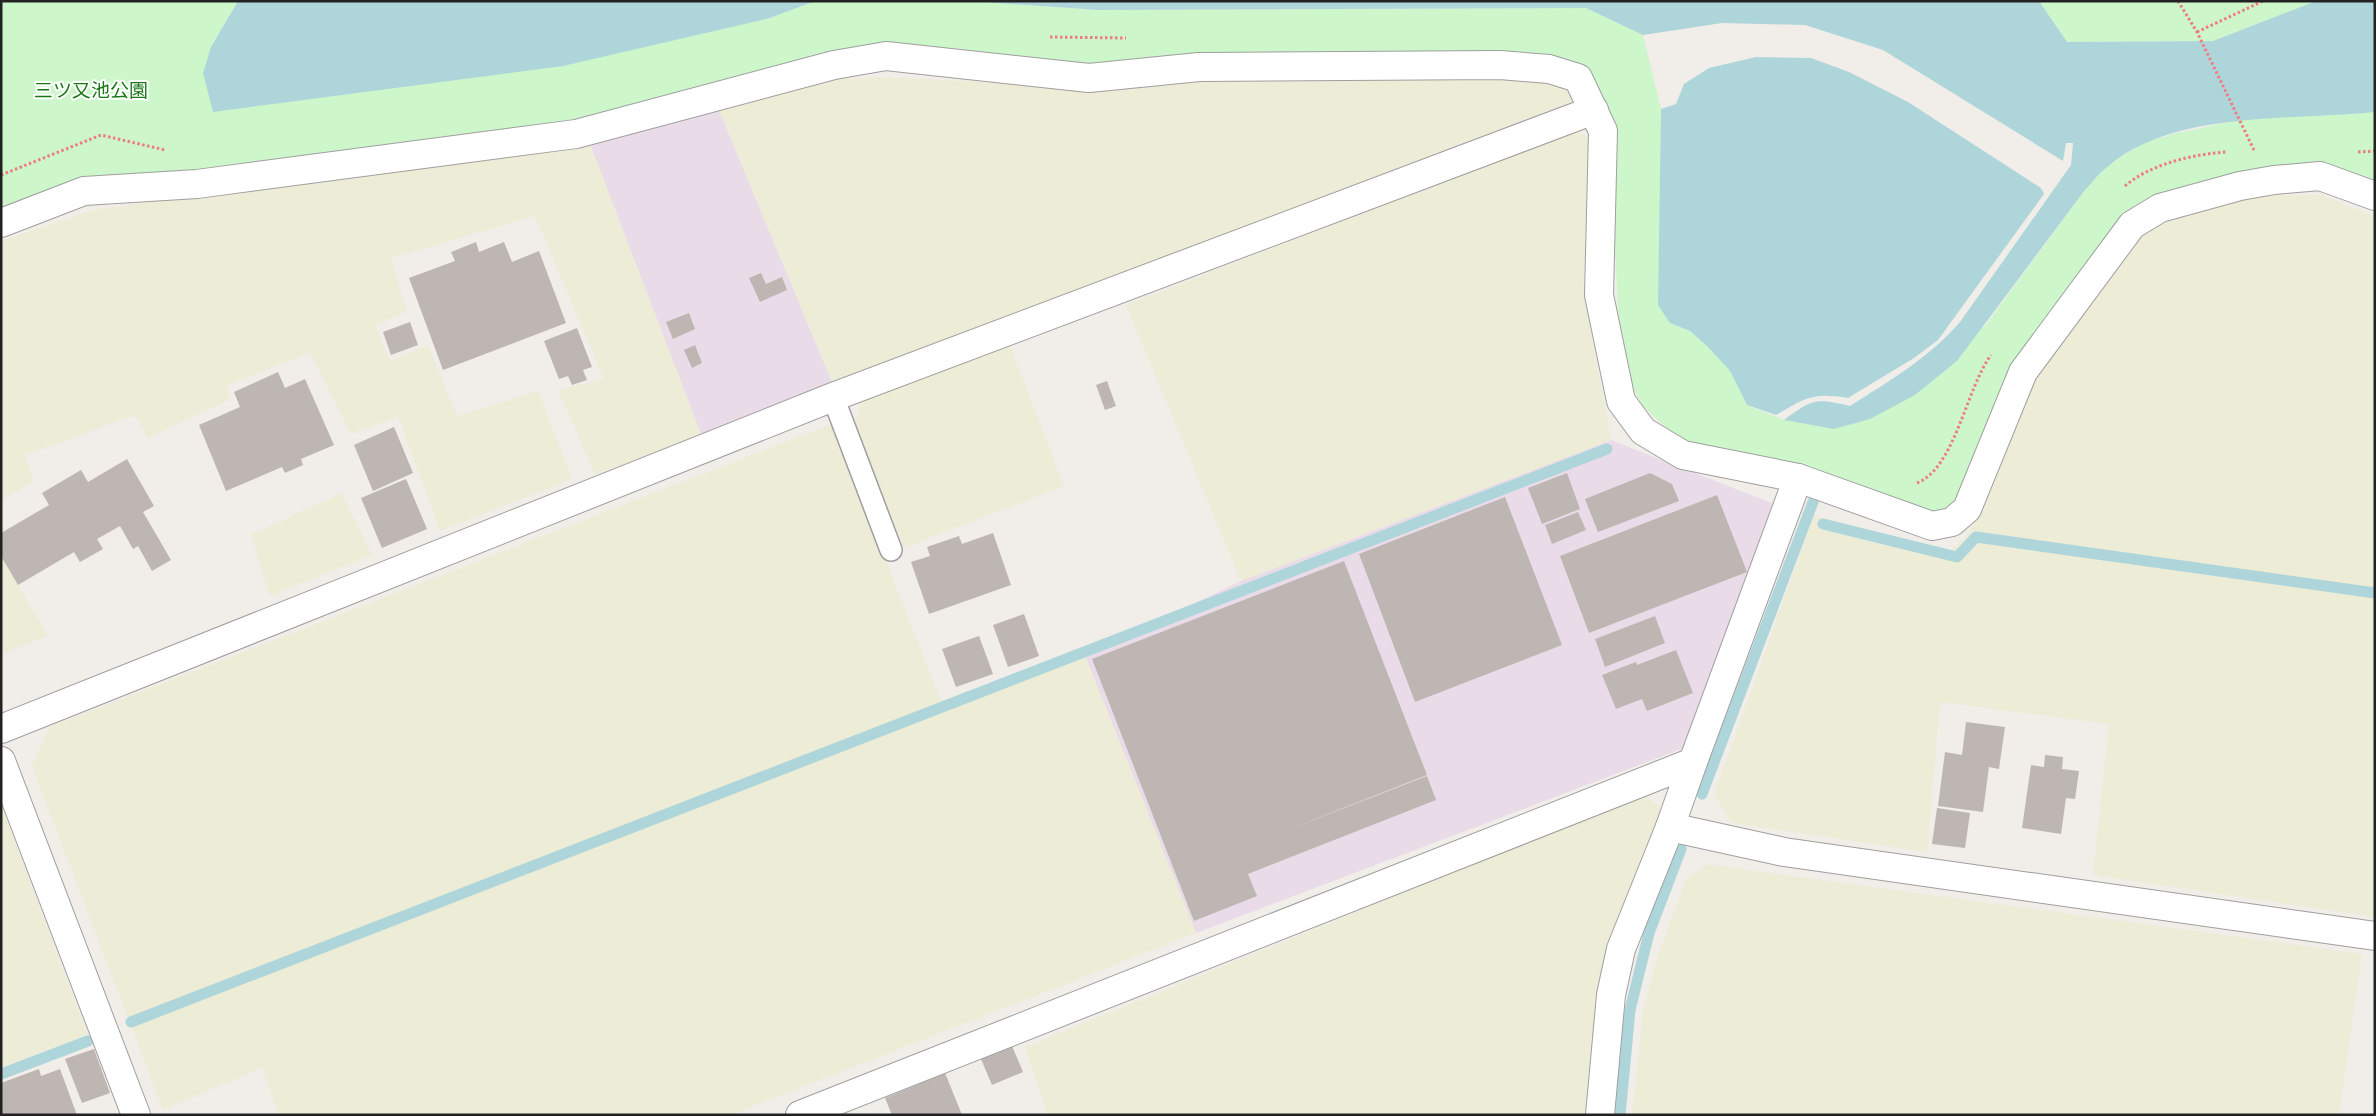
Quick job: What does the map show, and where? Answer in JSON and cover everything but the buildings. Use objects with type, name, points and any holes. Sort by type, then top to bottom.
[{"type":"street","points":[[1,223],[84,191],[197,184],[576,134],[834,65],[886,56],[1090,78],[1199,67],[1500,65],[1549,69],[1578,78],[1604,131],[1599,295],[1621,401],[1642,431],[1683,455],[1798,478],[1932,526],[1952,522],[1967,509],[2023,372],[2132,224],[2160,208],[2240,186],[2274,180],[2320,176],[2375,196]]},
{"type":"street","points":[[1,729],[833,397],[1594,110]]},
{"type":"street","points":[[1600,1115],[1611,995],[1621,949],[1670,827],[1798,478]]},
{"type":"street","points":[[1,760],[136,1115]]},
{"type":"street","points":[[800,1115],[1693,762]]},
{"type":"street","points":[[1670,827],[1784,852],[2375,936]]},
{"type":"lane","points":[[833,397],[891,550]]},
{"type":"path","points":[[2178,1],[2197,32],[2255,151],[2246,152]]},
{"type":"path","points":[[2197,32],[2263,1]]},
{"type":"path","points":[[1046,37],[1134,37]]},
{"type":"path","points":[[1,175],[101,136],[170,150]]},
{"type":"path","points":[[2356,152],[2375,151]]},
{"type":"path","points":[[2120,192],[2134,178],[2158,167],[2210,153],[2237,152]]},
{"type":"path","points":[[1912,484],[1920,482],[1938,469],[1949,448],[1981,369],[1992,353]]},
{"type":"shaded area","points":[[719,110],[832,382],[702,437],[588,139]]},
{"type":"shaded area","points":[[1611,440],[1779,506],[1684,748],[1196,933],[1085,656],[1241,581]]},
{"type":"green space","name":"三ツ又池公園","points":[[1,1],[238,1],[211,47],[770,18],[815,1],[969,1],[1098,10],[1586,8],[1643,35],[1661,109],[1659,305],[1670,323],[1690,331],[1730,371],[1747,405],[1784,420],[1834,429],[1985,326],[2085,190],[2106,167],[2141,144],[2173,134],[2243,119],[2375,112],[2375,190],[2328,173],[2158,196],[2020,354],[2006,377],[1972,472],[1951,518],[1694,445],[1665,427],[1643,406],[1630,382],[1618,312],[1609,112],[1597,88],[1590,79],[1582,71],[1563,60],[1537,54],[1201,55],[1086,64],[889,49],[573,124],[154,178],[121,174],[72,187],[1,212]]},
{"type":"green space","points":[[2039,1],[2316,1],[2213,41],[2067,42]]},
{"type":"green space","points":[[1501,74],[1565,86],[1575,101],[832,382],[719,110],[835,79],[883,77],[1089,87],[1197,77]]},
{"type":"green space","points":[[1577,130],[1591,140],[1583,288],[1611,440],[1241,581],[1126,305]]},
{"type":"green space","points":[[588,139],[702,437],[595,474],[558,390],[604,379],[535,216],[391,258],[407,312],[375,325],[390,361],[428,345],[457,416],[538,391],[572,479],[440,531],[398,416],[351,434],[310,352],[226,386],[230,399],[148,438],[135,415],[25,455],[34,482],[1,500],[1,241],[93,210]]},
{"type":"green space","points":[[2264,195],[2322,195],[2375,217],[2375,917],[2093,875],[2109,724],[1940,702],[1927,852],[1732,823],[1714,795],[1814,515],[1948,553],[1968,534],[1981,511],[2038,373],[2147,231],[2178,216]]},
{"type":"green space","points":[[1010,346],[1064,486],[904,548],[855,425],[862,401]]},
{"type":"green space","points":[[832,424],[945,711],[1085,656],[1196,933],[731,1115],[279,1115],[262,1068],[163,1110],[32,766],[50,727]]},
{"type":"green space","points":[[342,493],[372,555],[270,596],[251,535]]},
{"type":"green space","points":[[1,556],[48,636],[1,654]]},
{"type":"green space","points":[[1644,795],[1662,808],[1609,939],[1597,990],[1586,1115],[1048,1115],[1025,1047]]},
{"type":"green space","points":[[1,805],[88,1035],[1,1067]]},
{"type":"green space","points":[[1706,864],[2362,954],[2339,1115],[1632,1115],[1643,1012],[1656,961],[1686,880]]},
{"type":"water","points":[[238,1],[815,1],[770,18],[563,66],[213,112],[203,73],[211,47]]},
{"type":"water","points":[[969,1],[2039,1],[2067,42],[2213,41],[2316,1],[2375,1],[2375,112],[2234,121],[2198,127],[2164,136],[2133,149],[2103,170],[2085,190],[1957,361],[1915,395],[1870,419],[1834,429],[1784,420],[1808,404],[1815,402],[1821,401],[1850,406],[1922,358],[1948,335],[1960,322],[2071,165],[2073,143],[2066,143],[2063,161],[1883,50],[1805,25],[1722,23],[1643,35],[1586,8],[1098,10]]},
{"type":"water","points":[[1756,57],[1811,58],[1849,72],[1908,102],[2041,188],[2044,194],[1938,340],[1914,358],[1848,398],[1817,396],[1795,404],[1776,415],[1747,405],[1730,371],[1690,331],[1670,323],[1658,305],[1661,109],[1676,104],[1684,84],[1709,68]]},
{"type":"waterway","points":[[131,1022],[1607,449]]},
{"type":"waterway","points":[[1702,794],[1813,502]]},
{"type":"waterway","points":[[1823,524],[1957,557],[1976,537],[2375,593]]},
{"type":"waterway","points":[[1620,1115],[1630,1010],[1649,933],[1681,849]]},
{"type":"waterway","points":[[1,1074],[88,1041]]}]
